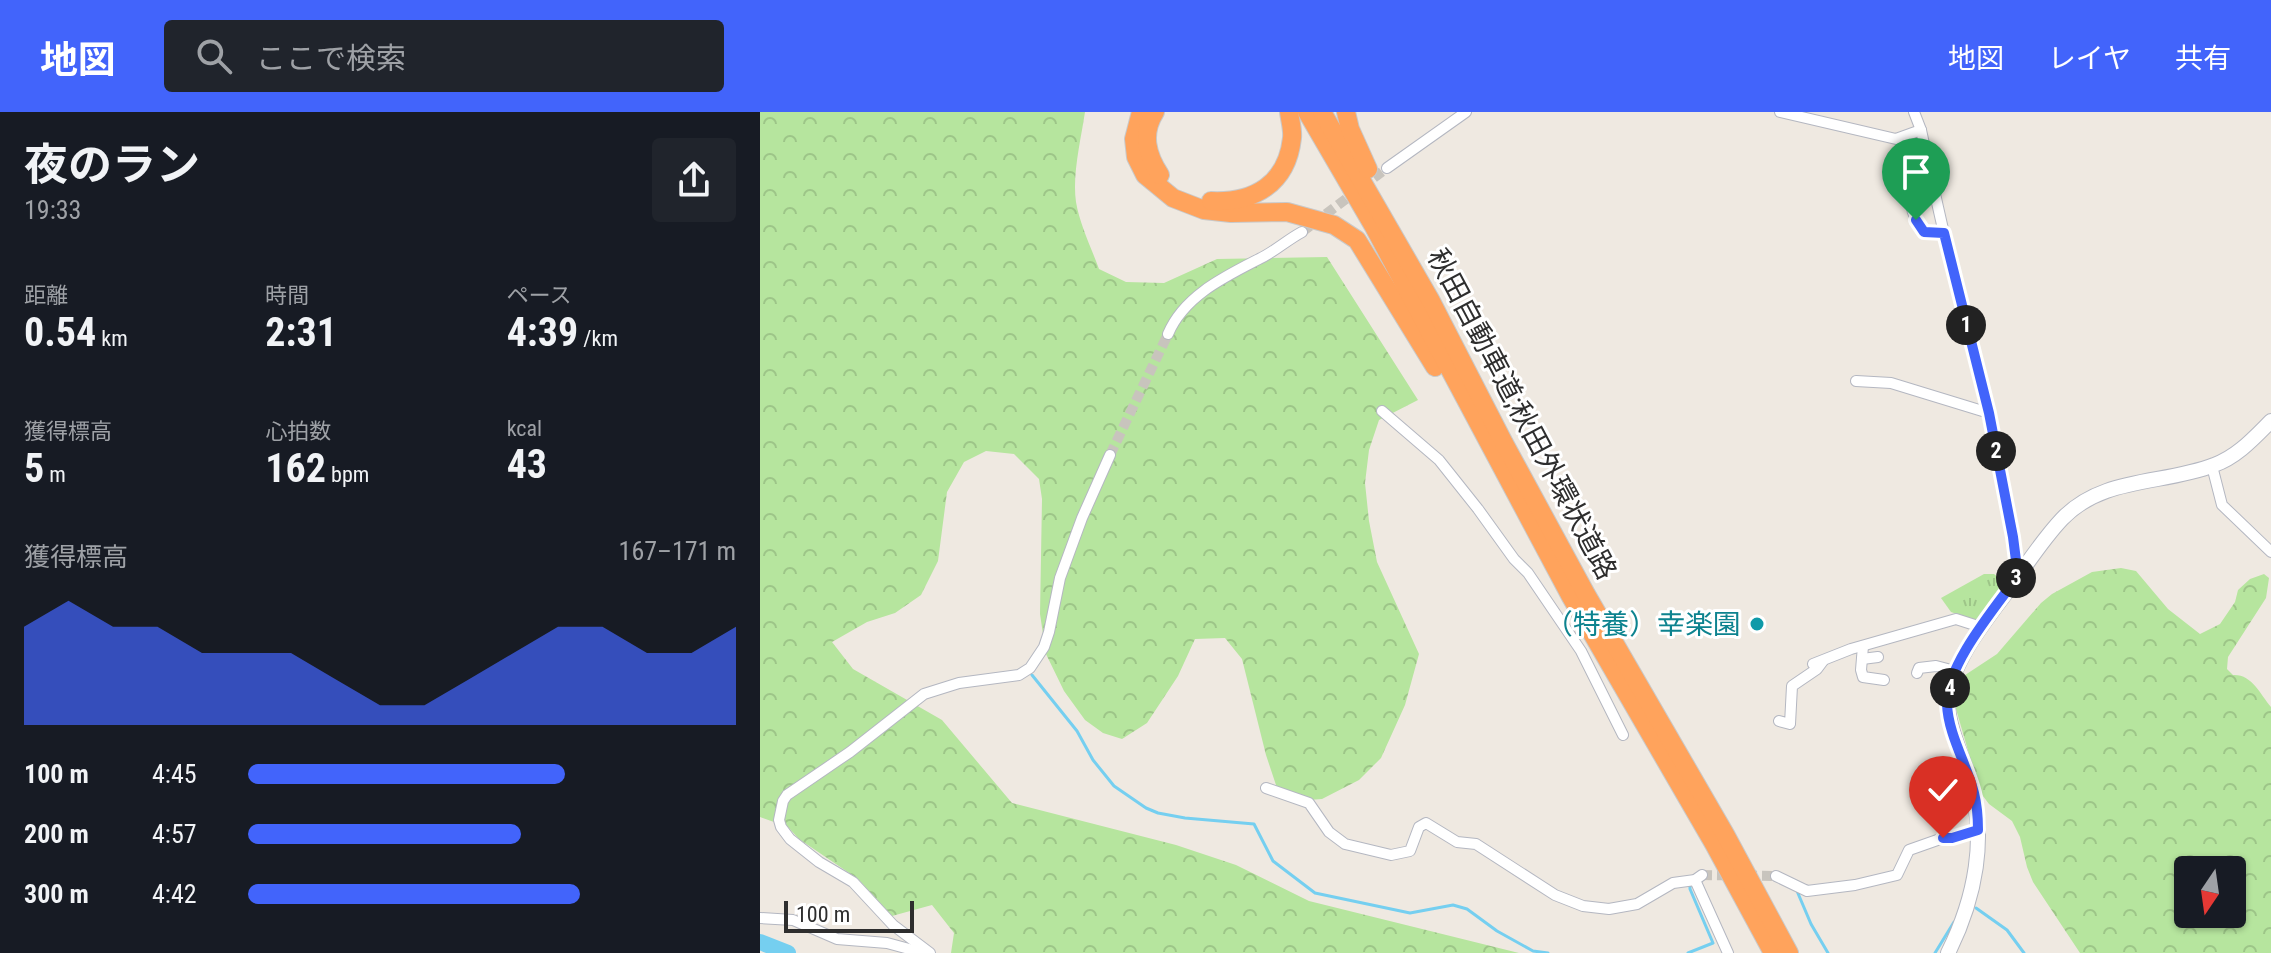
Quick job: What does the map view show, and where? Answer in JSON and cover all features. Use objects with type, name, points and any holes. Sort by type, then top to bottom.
[{"type":"highway","points":[[1141,112],[1134,139],[1136,157],[1145,175],[1173,198],[1204,210],[1287,212],[1334,225],[1357,240],[1531,523]]},
{"type":"highway","points":[[1155,112],[1149,121],[1146,139],[1150,160],[1163,179],[1186,194],[1212,202],[1252,197],[1272,183],[1286,162],[1293,136],[1289,112]]},
{"type":"highway","name":"秋田自動車道;秋田外環状道路","points":[[1307,112],[1374,227],[1571,597],[1714,844],[1773,953]]},
{"type":"highway","name":"秋田自動車道;秋田外環状道路","points":[[1322,112],[1431,301],[1586,594],[1718,821],[1789,953]]},
{"type":"highway","points":[[1346,112],[1360,153],[1431,301]]},
{"type":"main road","points":[[1948,953],[1968,905],[1978,855],[1978,830],[1975,795],[1947,705],[1950,681],[1981,627],[2065,516],[2102,491],[2212,466],[2241,449],[2271,421]]},
{"type":"street","points":[[1387,168],[1466,112]]},
{"type":"street","points":[[1780,112],[1807,115],[1896,139],[1921,130]]},
{"type":"street","points":[[1914,112],[1921,130],[1989,413],[2018,576]]},
{"type":"street","points":[[1932,181],[1914,190],[1910,202],[1924,232],[1944,233]]},
{"type":"street","points":[[1168,334],[1186,304],[1302,232]]},
{"type":"street","points":[[1856,381],[1891,383],[1989,413]]},
{"type":"street","points":[[1382,411],[1439,460],[1528,573],[1581,651],[1623,735]]},
{"type":"street","points":[[927,953],[893,925],[853,882],[819,862],[790,839],[779,820],[783,801],[924,694],[959,683],[1019,675],[1030,668],[1044,647],[1060,578],[1110,455]]},
{"type":"street","points":[[2212,466],[2222,505],[2271,552]]},
{"type":"street","points":[[1813,664],[1956,619],[1981,627]]},
{"type":"street","points":[[1863,646],[1863,677],[1884,680]]},
{"type":"street","points":[[1862,659],[1878,657]]},
{"type":"street","points":[[1779,721],[1790,724],[1792,686],[1817,669],[1825,659]]},
{"type":"street","points":[[1917,673],[1919,668],[1936,666],[1955,671]]},
{"type":"street","points":[[1923,775],[1923,770],[1967,772]]},
{"type":"street","points":[[1266,788],[1309,803],[1329,832],[1345,844],[1391,855],[1410,851],[1419,827],[1426,823],[1457,842],[1476,844],[1555,895],[1583,906],[1609,909],[1637,904],[1673,883],[1698,878],[1728,953]]},
{"type":"street","points":[[1776,876],[1807,891],[1855,885],[1897,875],[1909,850],[1978,830]]},
{"type":"street","points":[[760,918],[793,920],[837,939],[887,943],[927,953]]},
{"type":"green space","points":[[760,112],[1085,112],[1075,191],[1083,228],[1099,269],[1126,282],[1164,283],[1217,259],[1327,257],[1418,400],[1379,420],[1369,450],[1365,483],[1377,562],[1419,654],[1405,705],[1381,758],[1359,780],[1322,799],[1295,801],[1277,788],[1242,659],[1225,638],[1195,639],[1178,676],[1147,723],[1122,739],[1103,733],[1085,720],[1064,691],[1046,654],[1040,614],[1042,499],[1039,479],[1014,454],[986,451],[964,462],[947,492],[938,561],[921,595],[895,613],[867,622],[832,642],[853,669],[942,720],[1012,803],[1176,845],[1236,865],[1309,901],[1519,953],[951,953],[954,933],[932,905],[892,916],[858,879],[799,839],[788,827],[760,817]]},
{"type":"green space","points":[[2121,568],[2136,571],[2168,609],[2200,634],[2220,624],[2235,602],[2238,590],[2250,579],[2264,574],[2269,578],[2266,598],[2228,657],[2227,669],[2233,675],[2250,681],[2271,707],[2271,953],[2080,953],[2033,882],[2012,821],[1989,804],[1980,792],[1956,709],[1955,695],[1959,679],[1997,654],[2052,594],[2092,572]]},
{"type":"green space","points":[[1984,574],[1994,574],[2005,583],[1979,622],[1951,612],[1941,598]]},
{"type":"waterway","points":[[1032,675],[1077,731],[1093,760],[1114,786],[1146,808],[1185,818],[1254,824],[1273,861],[1315,893],[1410,913],[1453,905],[1467,909],[1497,931],[1533,951],[1548,953]]},
{"type":"waterway","points":[[1688,953],[1713,943],[1690,885]]},
{"type":"waterway","points":[[1797,891],[1828,953]]},
{"type":"waterway","points":[[1976,908],[2007,930],[2024,953]]},
{"type":"waterway","points":[[1935,953],[1954,922]]},
{"type":"waterway","points":[[760,942],[788,953]]},
{"type":"tunnel","points":[[1302,232],[1387,168]]},
{"type":"tunnel","points":[[1110,455],[1168,334]]},
{"type":"tunnel","points":[[1702,875],[1776,876]]},
{"type":"place","name":"（特養）幸楽園","points":[[1757,624]]},
{"type":"route","points":[[1916,220],[1924,232],[1944,233],[1989,413],[2018,576],[1992,609],[1950,681],[1947,705],[1975,795],[1978,830],[1943,838]]}]
